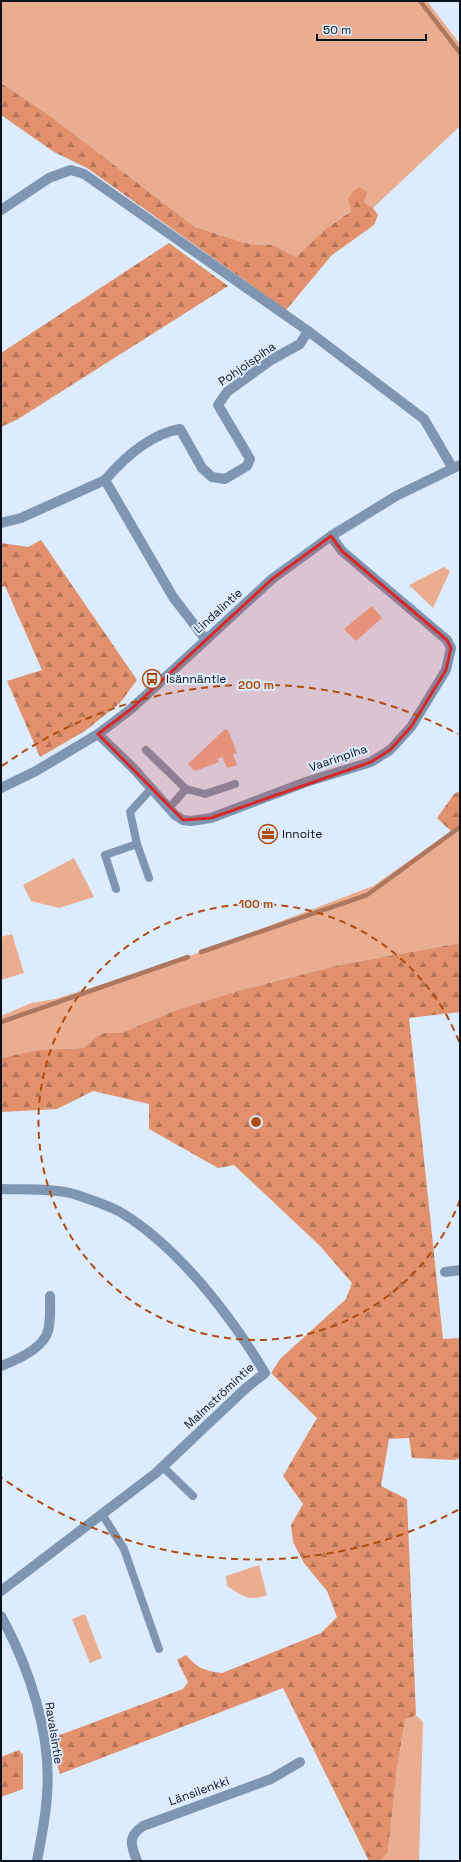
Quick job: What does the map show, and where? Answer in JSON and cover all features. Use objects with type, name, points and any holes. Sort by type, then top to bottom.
[{"type":"street","points":[[1,210],[49,178],[71,170],[84,174],[308,331],[424,419],[456,466]]},
{"type":"street","name":"Pohjoispiha","points":[[105,480],[122,461],[149,441],[168,431],[180,429],[202,468],[212,477],[225,479],[248,466],[250,459],[218,405],[226,392],[271,360],[300,344],[308,331]]},
{"type":"street","name":"Lindalintie","points":[[1,788],[36,771],[98,734],[131,709],[272,579],[331,536],[396,496],[456,466]]},
{"type":"street","points":[[1,523],[21,518],[105,480],[173,597],[206,640]]},
{"type":"street","name":"Vaarinpiha","points":[[98,734],[169,808],[183,820],[191,821],[211,818],[306,782],[371,762],[390,750],[412,727],[446,670],[451,648],[447,640],[342,551],[331,536]]},
{"type":"street","name":"Malmströmintie","points":[[1,1189],[48,1190],[74,1194],[121,1212],[163,1243],[210,1295],[265,1373],[246,1388],[163,1466],[1,1591]]},
{"type":"street","points":[[445,1272],[460,1270]]},
{"type":"street","points":[[1,1366],[14,1361],[35,1348],[44,1338],[48,1331],[50,1296]]},
{"type":"street","name":"Ravalsintie","points":[[1,1616],[4,1629],[25,1669],[38,1706],[48,1765],[48,1794],[37,1861]]},
{"type":"street","name":"Länsilenkki","points":[[137,1861],[131,1842],[135,1831],[143,1826],[270,1778],[300,1762]]},
{"type":"lane","points":[[146,750],[186,788],[205,794],[234,784]]},
{"type":"lane","points":[[169,808],[186,788]]},
{"type":"lane","points":[[149,878],[137,844],[130,812],[151,789]]},
{"type":"lane","points":[[116,889],[105,855],[137,844]]},
{"type":"lane","points":[[163,1466],[193,1496]]},
{"type":"lane","points":[[102,1514],[124,1550],[159,1649]]},
{"type":"highlighted area","points":[[331,536],[342,551],[447,640],[451,648],[446,670],[411,727],[390,750],[371,762],[211,818],[183,820],[98,734],[131,709],[272,579]]},
{"type":"shaded area","points":[[1,1],[427,1],[460,44],[460,126],[373,208],[364,202],[367,192],[348,199],[351,210],[324,230],[296,257],[273,245],[249,244],[195,227],[53,118],[1,83]]},
{"type":"shaded area","points":[[444,567],[450,571],[433,608],[409,585]]},
{"type":"shaded area","points":[[372,606],[382,618],[356,641],[344,629]]},
{"type":"shaded area","points":[[225,729],[228,730],[237,753],[233,754],[237,765],[227,768],[222,757],[217,759],[219,762],[195,771],[188,764]]},
{"type":"shaded area","points":[[460,825],[460,943],[339,965],[241,990],[176,1010],[121,1033],[104,1033],[97,1036],[83,1048],[37,1050],[1,1058],[1,1016],[31,1003],[55,999],[179,960],[373,886]]},
{"type":"shaded area","points":[[74,858],[94,897],[59,908],[31,901],[23,885]]},
{"type":"shaded area","points":[[12,934],[24,973],[1,980],[1,937]]},
{"type":"shaded area","points":[[259,1565],[267,1595],[250,1598],[227,1586],[226,1576]]},
{"type":"shaded area","points":[[85,1614],[102,1658],[90,1663],[72,1619]]},
{"type":"shaded area","points":[[416,1715],[423,1722],[419,1861],[380,1861],[388,1852],[397,1768],[405,1720]]},
{"type":"green space","points":[[1,83],[53,118],[195,227],[249,244],[273,245],[296,257],[324,230],[351,211],[348,199],[352,192],[359,187],[367,192],[364,202],[373,208],[378,215],[374,225],[332,255],[286,310],[87,168],[54,152],[1,115]]},
{"type":"green space","points":[[169,243],[228,286],[18,419],[1,427],[1,353]]},
{"type":"green space","points":[[41,540],[137,680],[120,703],[85,731],[40,757],[7,681],[42,670],[5,586],[1,587],[1,543],[28,547]]},
{"type":"green space","points":[[460,791],[460,825],[451,831],[437,818],[454,794]]},
{"type":"green space","points":[[460,943],[460,1012],[409,1018],[443,1339],[460,1338],[460,1458],[455,1460],[412,1458],[409,1438],[389,1439],[381,1486],[407,1499],[416,1715],[405,1720],[397,1768],[388,1852],[380,1861],[369,1861],[283,1688],[60,1774],[49,1739],[183,1689],[188,1682],[177,1660],[186,1655],[202,1668],[222,1673],[321,1633],[337,1617],[327,1591],[304,1563],[293,1542],[291,1525],[303,1504],[283,1476],[317,1418],[271,1373],[280,1359],[346,1299],[352,1283],[320,1246],[234,1165],[218,1168],[149,1129],[149,1104],[93,1091],[57,1109],[1,1112],[1,1058],[37,1050],[83,1048],[97,1036],[104,1033],[121,1033],[176,1010],[241,990],[339,965]]},
{"type":"green space","points":[[19,1750],[23,1755],[23,1789],[1,1797],[1,1757]]},
{"type":"waterway","points":[[420,1],[460,53]]},
{"type":"waterway","points":[[201,952],[367,895],[460,827]]},
{"type":"waterway","points":[[1,1022],[188,957]]},
{"type":"place","name":"Isännäntie","points":[[152,679]]},
{"type":"place","name":"Innoite","points":[[268,834]]}]
